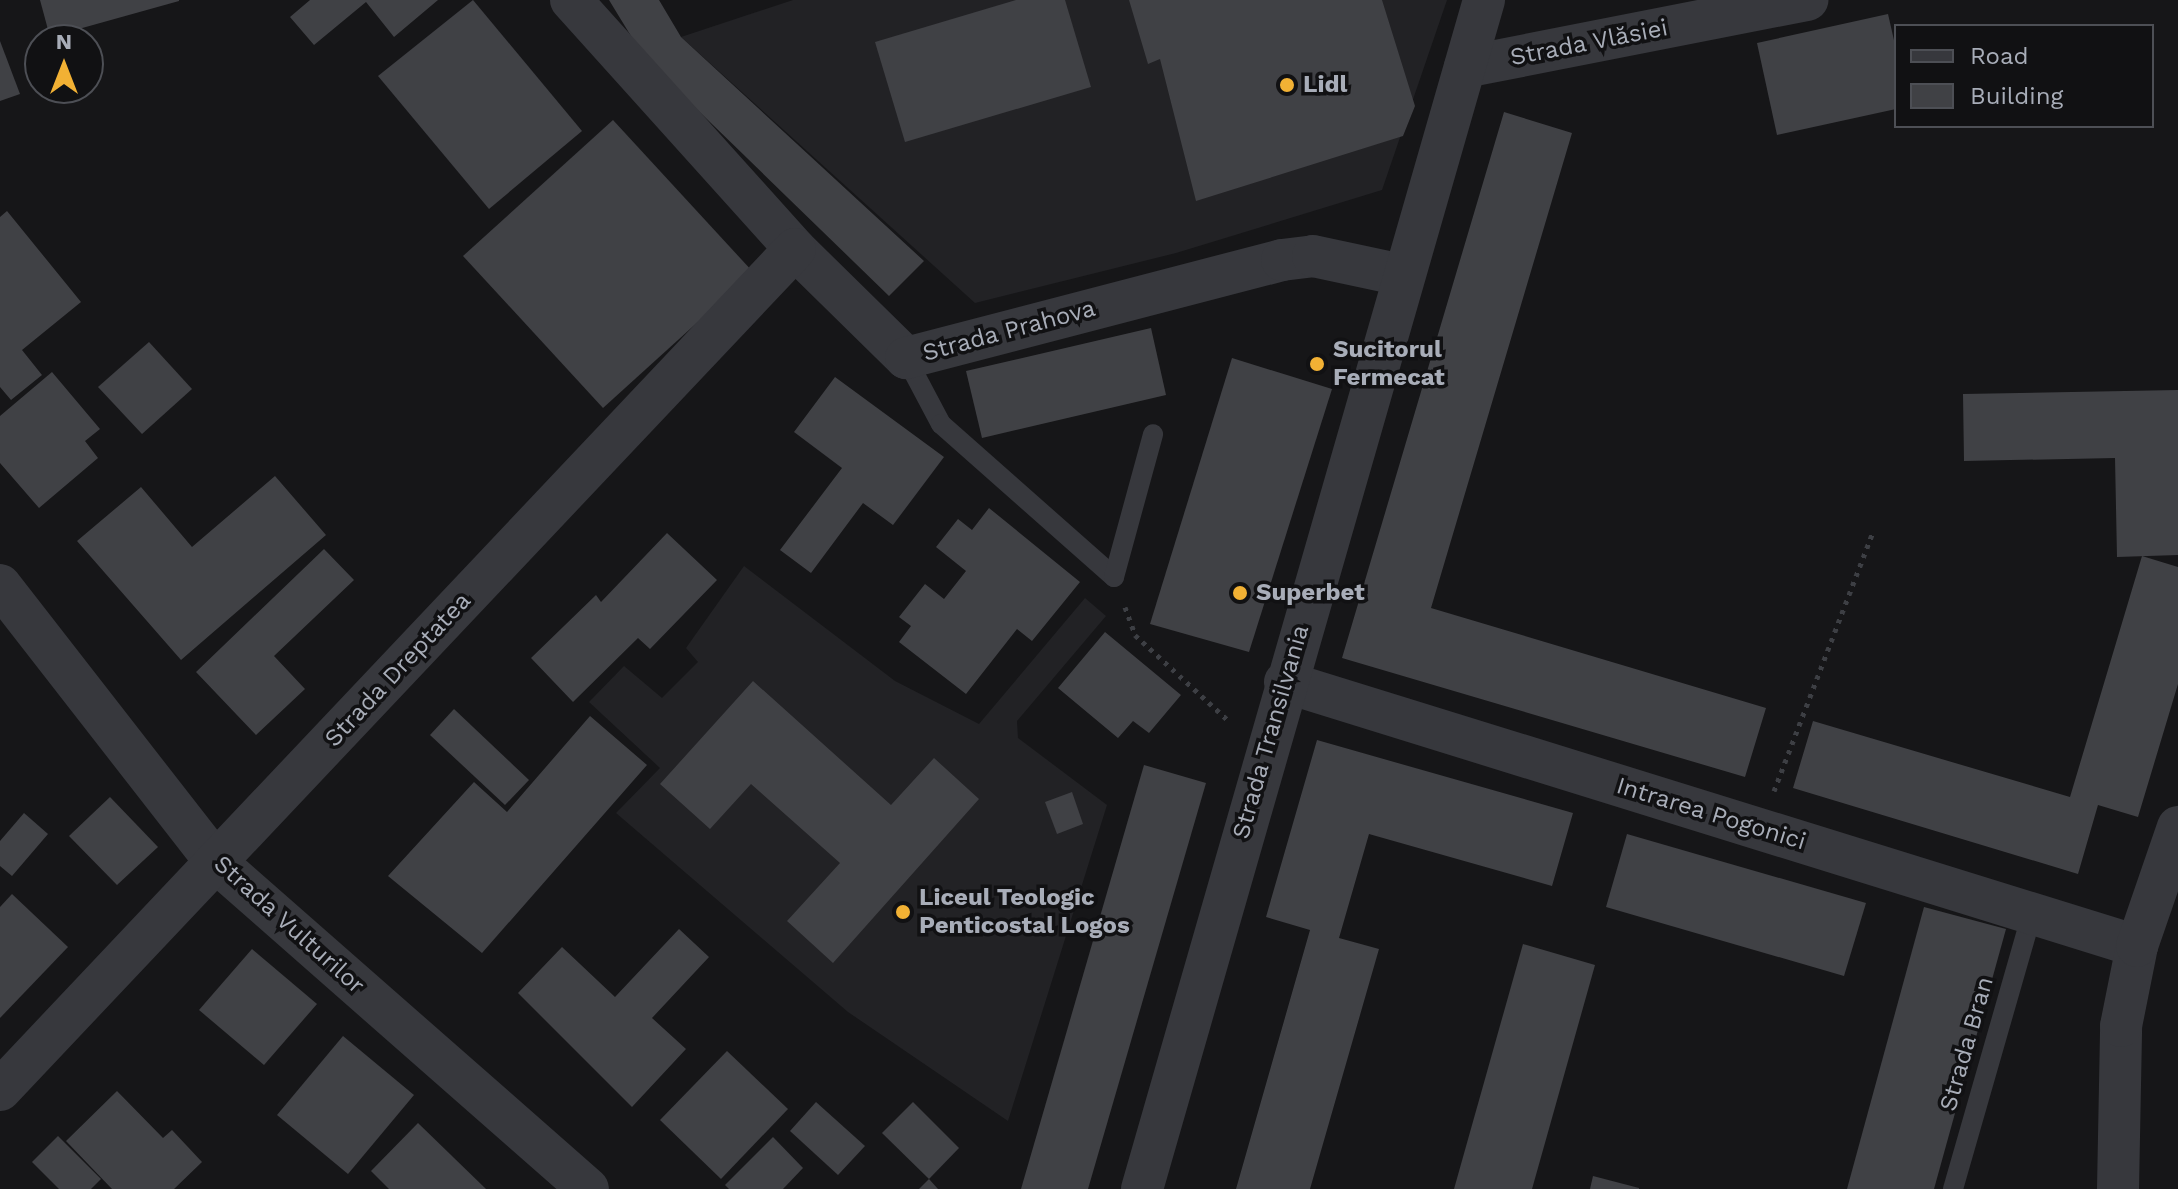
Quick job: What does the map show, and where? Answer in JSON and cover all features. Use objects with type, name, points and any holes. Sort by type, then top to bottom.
[{"type":"street","name":"Strada Prahova","points":[[571,0],[795,249],[906,358],[1282,260],[1343,259],[1402,275]]},
{"type":"street","name":"Strada Transilvania","points":[[1142,1189],[1402,275],[1484,0]]},
{"type":"street","name":"Strada Vlăsiei","points":[[1465,67],[1807,0]]},
{"type":"street","name":"Strada Dreptatea","points":[[0,1090],[795,249]]},
{"type":"street","name":"Strada Vulturilor","points":[[0,585],[216,862],[588,1189]]},
{"type":"street","name":"Intrarea Pogonici","points":[[1285,682],[2137,946]]},
{"type":"street","points":[[2118,1189],[2121,1026],[2137,946],[2178,827]]},
{"type":"lane","points":[[906,358],[941,424],[1114,577],[1153,434]]},
{"type":"lane","name":"Strada Bran","points":[[1953,1189],[2032,913]]},
{"type":"path","points":[[1760,829],[1872,534]]},
{"type":"path","points":[[1114,577],[1135,635],[1242,734]]},
{"type":"shaded area","points":[[793,0],[1447,0],[1382,190],[1176,253],[975,303],[681,37]]},
{"type":"shaded area","name":"Liceul Teologic Penticostal Logos","points":[[744,566],[895,681],[979,724],[1085,598],[1106,616],[1017,721],[1018,738],[1107,805],[1008,1121],[848,1012],[616,813],[660,768],[589,702],[624,666],[662,698],[698,662],[686,648]]},
{"type":"building","points":[[40,0],[179,0],[97,24],[46,24]]},
{"type":"building","points":[[310,0],[438,0],[394,37],[366,2],[314,45],[290,17]]},
{"type":"building","points":[[473,0],[582,131],[489,209],[378,76]]},
{"type":"building","points":[[609,0],[659,0],[681,37],[924,261],[889,296],[645,59]]},
{"type":"building","points":[[1016,0],[1065,0],[1091,87],[905,142],[875,42]]},
{"type":"building","name":"Lidl","points":[[1129,0],[1382,0],[1415,106],[1403,136],[1196,201],[1160,59],[1148,64]]},
{"type":"building","points":[[1888,14],[1894,40],[1894,109],[1777,135],[1757,43]]},
{"type":"building","points":[[0,41],[20,94],[0,101]]},
{"type":"building","points":[[1504,112],[1572,133],[1431,608],[1766,708],[1745,777],[1342,658]]},
{"type":"building","points":[[613,120],[753,272],[603,408],[463,256]]},
{"type":"building","points":[[7,211],[81,302],[22,350],[42,375],[11,400],[0,387],[0,217]]},
{"type":"building","points":[[1151,328],[1166,395],[982,438],[966,371]]},
{"type":"building","points":[[149,342],[192,389],[142,434],[98,387]]},
{"type":"building","points":[[1232,358],[1332,389],[1249,652],[1150,624]]},
{"type":"building","points":[[52,372],[100,429],[85,441],[98,458],[39,508],[0,463],[0,416]]},
{"type":"building","points":[[835,377],[944,457],[893,525],[863,503],[811,573],[780,550],[842,468],[794,432]]},
{"type":"building","points":[[2178,390],[2178,555],[2117,557],[2115,458],[1964,461],[1963,394]]},
{"type":"building","points":[[275,476],[326,535],[181,660],[77,541],[141,487],[192,547]]},
{"type":"building","points":[[989,508],[1080,582],[1032,641],[1017,629],[966,694],[899,642],[911,626],[899,617],[925,584],[944,599],[966,571],[936,547],[958,519],[972,530]]},
{"type":"building","points":[[667,533],[717,580],[650,649],[638,638],[573,702],[531,658],[596,595],[601,602]]},
{"type":"building","points":[[324,549],[354,580],[274,656],[305,689],[256,735],[196,672]]},
{"type":"building","points":[[2142,556],[2178,567],[2178,684],[2138,817],[2098,805],[2078,874],[1793,788],[1813,721],[2070,797]]},
{"type":"building","points":[[1105,632],[1181,695],[1149,733],[1133,721],[1118,738],[1058,688]]},
{"type":"building","points":[[753,681],[891,805],[934,758],[979,799],[833,963],[787,921],[840,863],[751,784],[710,829],[660,784]]},
{"type":"building","points":[[454,709],[529,780],[505,805],[430,735]]},
{"type":"building","points":[[590,716],[647,765],[482,953],[388,876],[474,782],[507,812]]},
{"type":"building","points":[[1317,740],[1573,813],[1552,886],[1369,834],[1339,938],[1379,949],[1310,1189],[1236,1189],[1310,930],[1266,917]]},
{"type":"building","points":[[1144,765],[1206,783],[1088,1189],[1021,1189]]},
{"type":"building","points":[[1072,792],[1083,824],[1057,834],[1045,802]]},
{"type":"building","points":[[110,797],[158,847],[117,885],[69,836]]},
{"type":"building","points":[[24,813],[48,834],[12,876],[0,866],[0,841]]},
{"type":"building","points":[[1627,834],[1866,903],[1844,976],[1606,907]]},
{"type":"building","points":[[12,894],[68,947],[0,1018],[0,907]]},
{"type":"building","points":[[1924,907],[2006,929],[1934,1189],[1847,1189]]},
{"type":"building","points":[[679,929],[709,957],[652,1018],[686,1049],[632,1107],[518,993],[562,947],[615,997]]},
{"type":"building","points":[[1523,944],[1595,965],[1532,1189],[1454,1189]]},
{"type":"building","points":[[252,949],[317,1004],[264,1065],[199,1010]]},
{"type":"building","points":[[343,1036],[414,1095],[348,1174],[277,1115]]},
{"type":"building","points":[[727,1051],[788,1109],[721,1179],[660,1120]]},
{"type":"building","points":[[117,1091],[163,1138],[172,1130],[202,1162],[174,1189],[112,1189],[66,1141]]},
{"type":"building","points":[[816,1102],[865,1146],[838,1175],[790,1131]]},
{"type":"building","points":[[913,1102],[959,1148],[929,1179],[882,1133]]},
{"type":"building","points":[[418,1123],[486,1189],[389,1189],[371,1171]]},
{"type":"building","points":[[58,1136],[101,1179],[91,1189],[59,1189],[32,1162]]},
{"type":"building","points":[[773,1137],[803,1168],[783,1189],[729,1189],[725,1185]]},
{"type":"building","points":[[1593,1176],[1639,1188],[1639,1189],[1590,1189]]},
{"type":"building","points":[[929,1179],[938,1189],[919,1189]]},
{"type":"place","name":"Lidl","points":[[1287,85]]},
{"type":"place","name":"Sucitorul Fermecat","points":[[1317,364]]},
{"type":"place","name":"Superbet","points":[[1240,593]]},
{"type":"place","name":"Liceul Teologic Penticostal Logos","points":[[903,912]]}]
